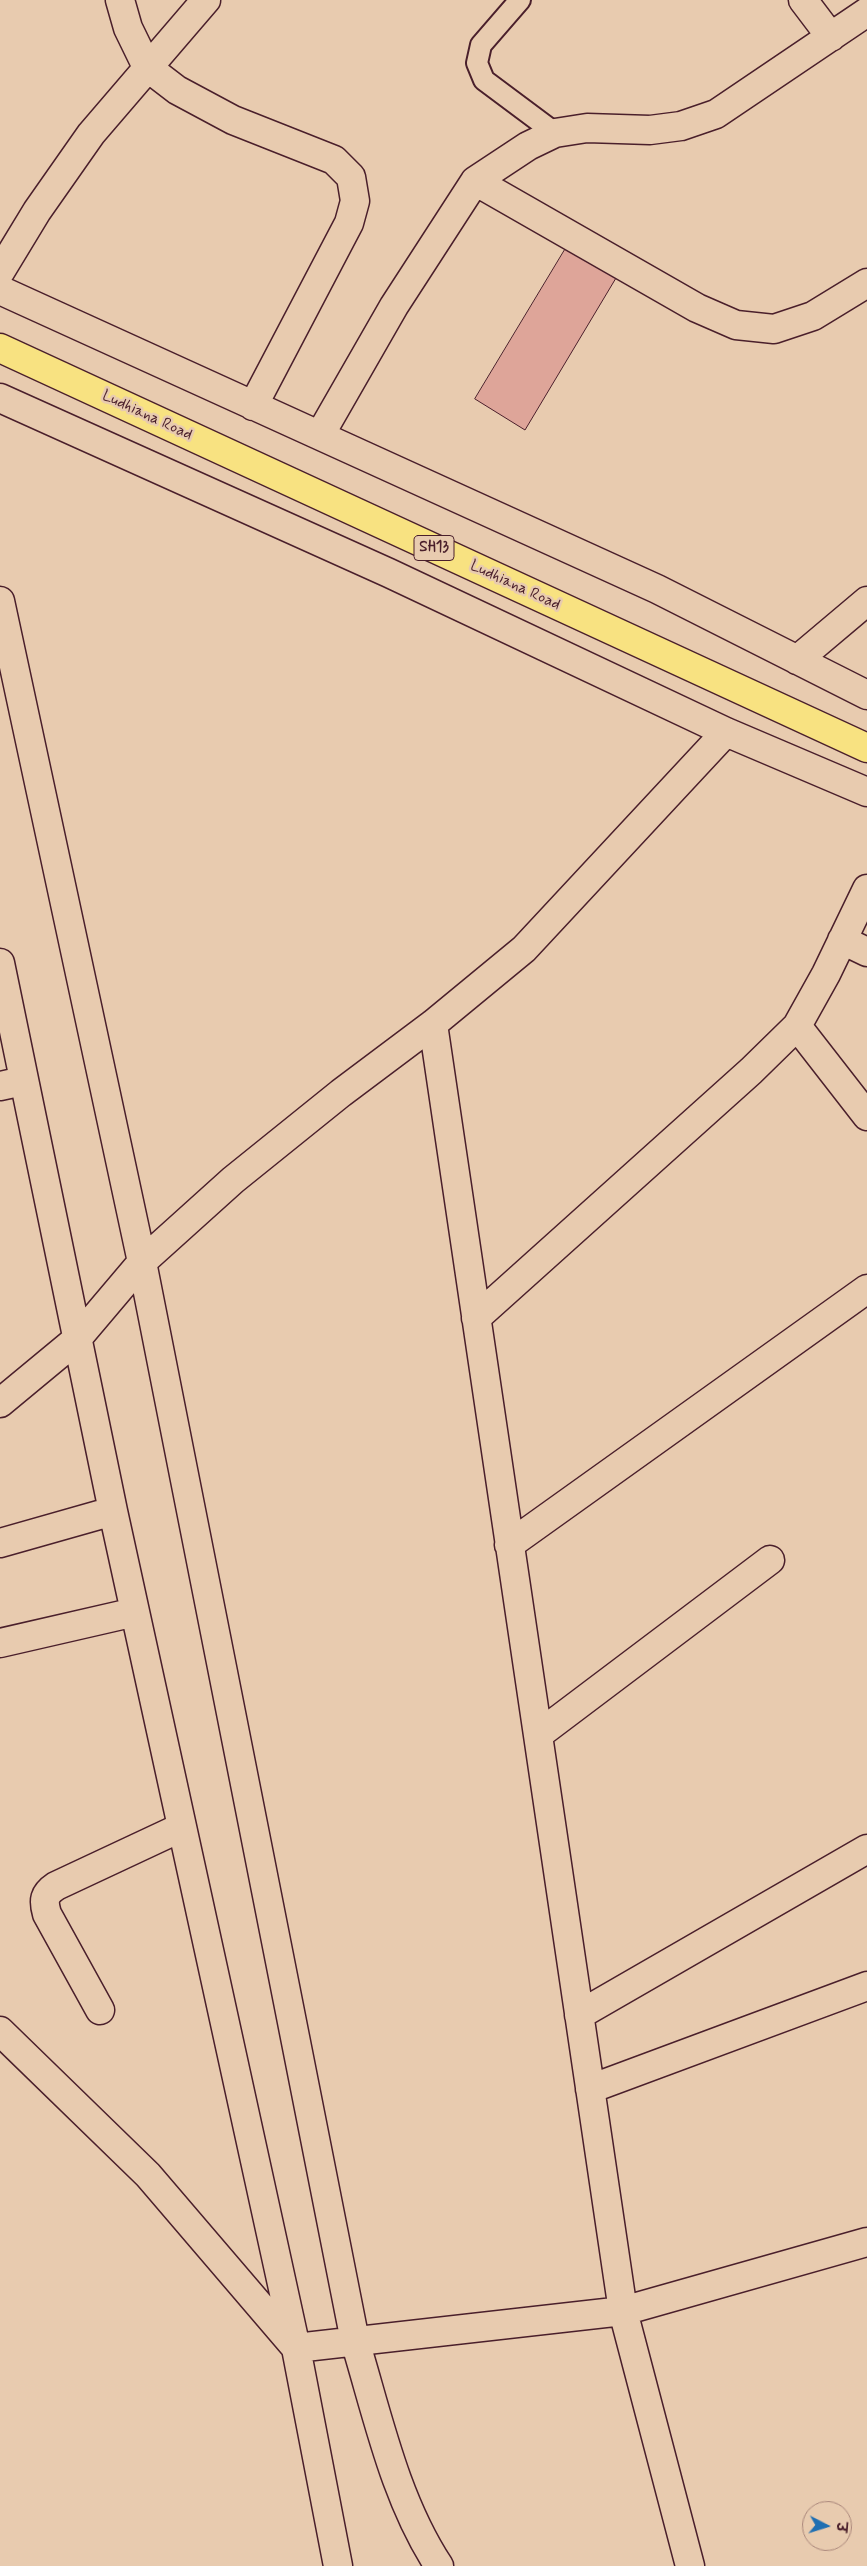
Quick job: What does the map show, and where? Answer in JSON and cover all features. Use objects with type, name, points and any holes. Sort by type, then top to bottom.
[{"type":"main road","name":"Ludhiana Road","points":[[0,348],[867,748]]},
{"type":"street","points":[[120,0],[128,28],[147,66],[177,90],[232,120],[334,160],[351,177],[355,201],[349,223],[253,406]]},
{"type":"street","points":[[0,272],[37,211],[91,134],[147,66],[206,0]]},
{"type":"street","points":[[803,0],[831,37]]},
{"type":"street","points":[[320,436],[394,306],[475,182],[528,146],[555,133],[587,128],[650,130],[681,126],[716,114],[867,12]]},
{"type":"street","points":[[475,182],[697,308],[736,325],[774,329],[813,316],[867,283]]},
{"type":"street","points":[[0,290],[657,589],[867,695]]},
{"type":"street","points":[[0,398],[389,573],[726,732],[867,792]]},
{"type":"street","points":[[0,601],[142,1262],[356,2341],[395,2476],[428,2549],[439,2566]]},
{"type":"street","points":[[797,660],[867,601]]},
{"type":"street","points":[[0,1403],[76,1340],[142,1262],[233,1180],[341,1093],[434,1024],[524,949],[726,732]]},
{"type":"street","points":[[476,1318],[751,1071],[797,1026],[867,889]]},
{"type":"street","points":[[842,940],[867,952]]},
{"type":"street","points":[[0,963],[12,1084],[76,1340],[296,2348],[338,2566]]},
{"type":"street","points":[[434,1024],[509,1545],[623,2310],[690,2566]]},
{"type":"street","points":[[797,1026],[867,1116]]},
{"type":"street","points":[[509,1545],[867,1289]]},
{"type":"street","points":[[0,1543],[113,1511]]},
{"type":"street","points":[[538,1735],[770,1560]]},
{"type":"street","points":[[0,1643],[135,1612]]},
{"type":"street","points":[[100,2010],[47,1914],[44,1902],[47,1892],[56,1886],[182,1828]]},
{"type":"street","points":[[579,2015],[867,1850]]},
{"type":"street","points":[[590,2088],[867,1986]]},
{"type":"street","points":[[0,2030],[148,2176],[296,2348]]},
{"type":"street","points":[[296,2348],[623,2310],[867,2242]]},
{"type":"lane","points":[[520,0],[481,44],[477,63],[484,80],[555,133]]},
{"type":"building","points":[[569,243],[619,273],[525,430],[475,399]]}]
